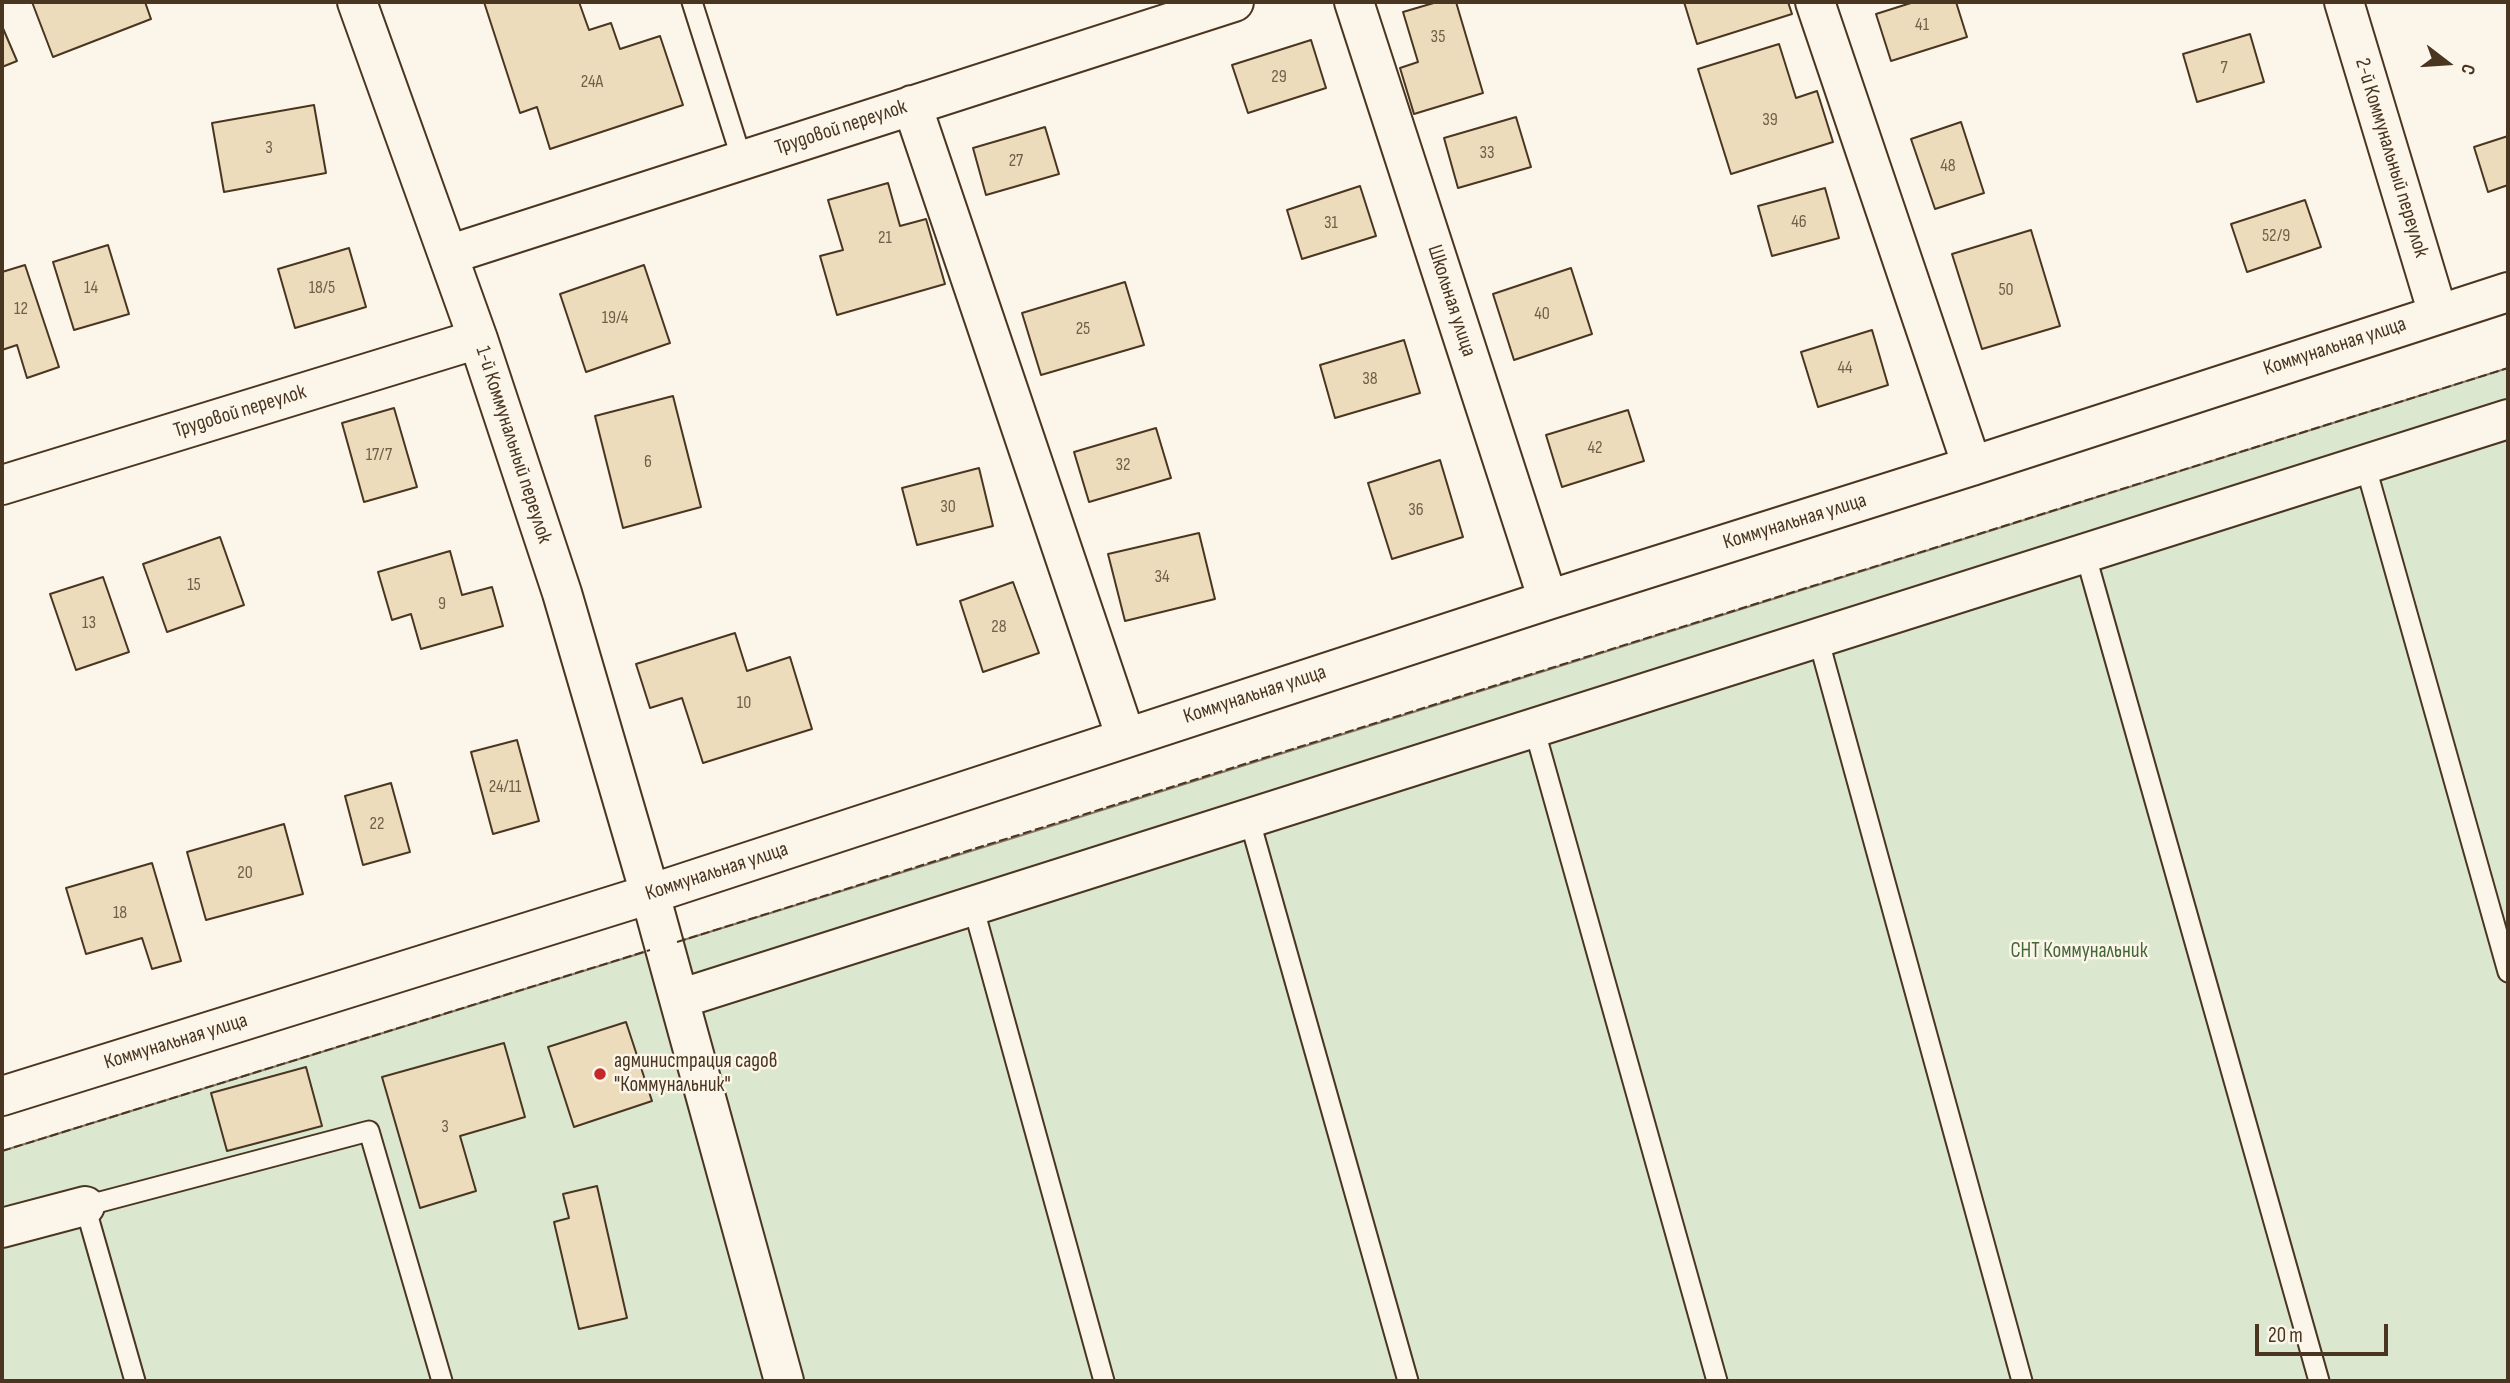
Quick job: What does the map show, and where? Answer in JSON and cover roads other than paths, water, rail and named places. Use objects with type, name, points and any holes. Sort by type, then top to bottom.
[{"type":"street","name":"1-й Коммунальный переулок","points":[[357,2],[478,339],[562,593],[650,894],[785,1381]]},
{"type":"street","name":"Трудовой переулок","points":[[448,255],[1234,2]]},
{"type":"street","name":"Школьная улица","points":[[1354,2],[1548,600]]},
{"type":"street","points":[[1815,2],[1972,466]]},
{"type":"street","name":"2-й Коммунальный переулок","points":[[2344,2],[2438,314]]},
{"type":"street","points":[[912,105],[1126,738]]},
{"type":"street","name":"Коммунальная улица","points":[[2,1096],[650,894],[1548,600],[2508,292]]},
{"type":"street","name":"Трудовой переулок","points":[[2,485],[478,339]]},
{"type":"street","points":[[679,999],[2508,419]]},
{"type":"street","points":[[2,1228],[85,1206]]},
{"type":"lane","points":[[692,2],[742,160]]},
{"type":"lane","points":[[2365,464],[2508,972]]},
{"type":"lane","points":[[2085,553],[2319,1381]]},
{"type":"lane","points":[[1818,638],[2022,1381]]},
{"type":"lane","points":[[1534,728],[1717,1381]]},
{"type":"lane","points":[[1249,818],[1408,1381]]},
{"type":"lane","points":[[973,906],[1104,1381]]},
{"type":"lane","points":[[135,1381],[85,1206],[369,1131],[442,1381]]},
{"type":"place","name":"администрация садов \"Коммунальник\"","points":[[600,1074]]},
{"type":"park label","name":"СНТ Коммунальник","points":[[2079,952]]}]
